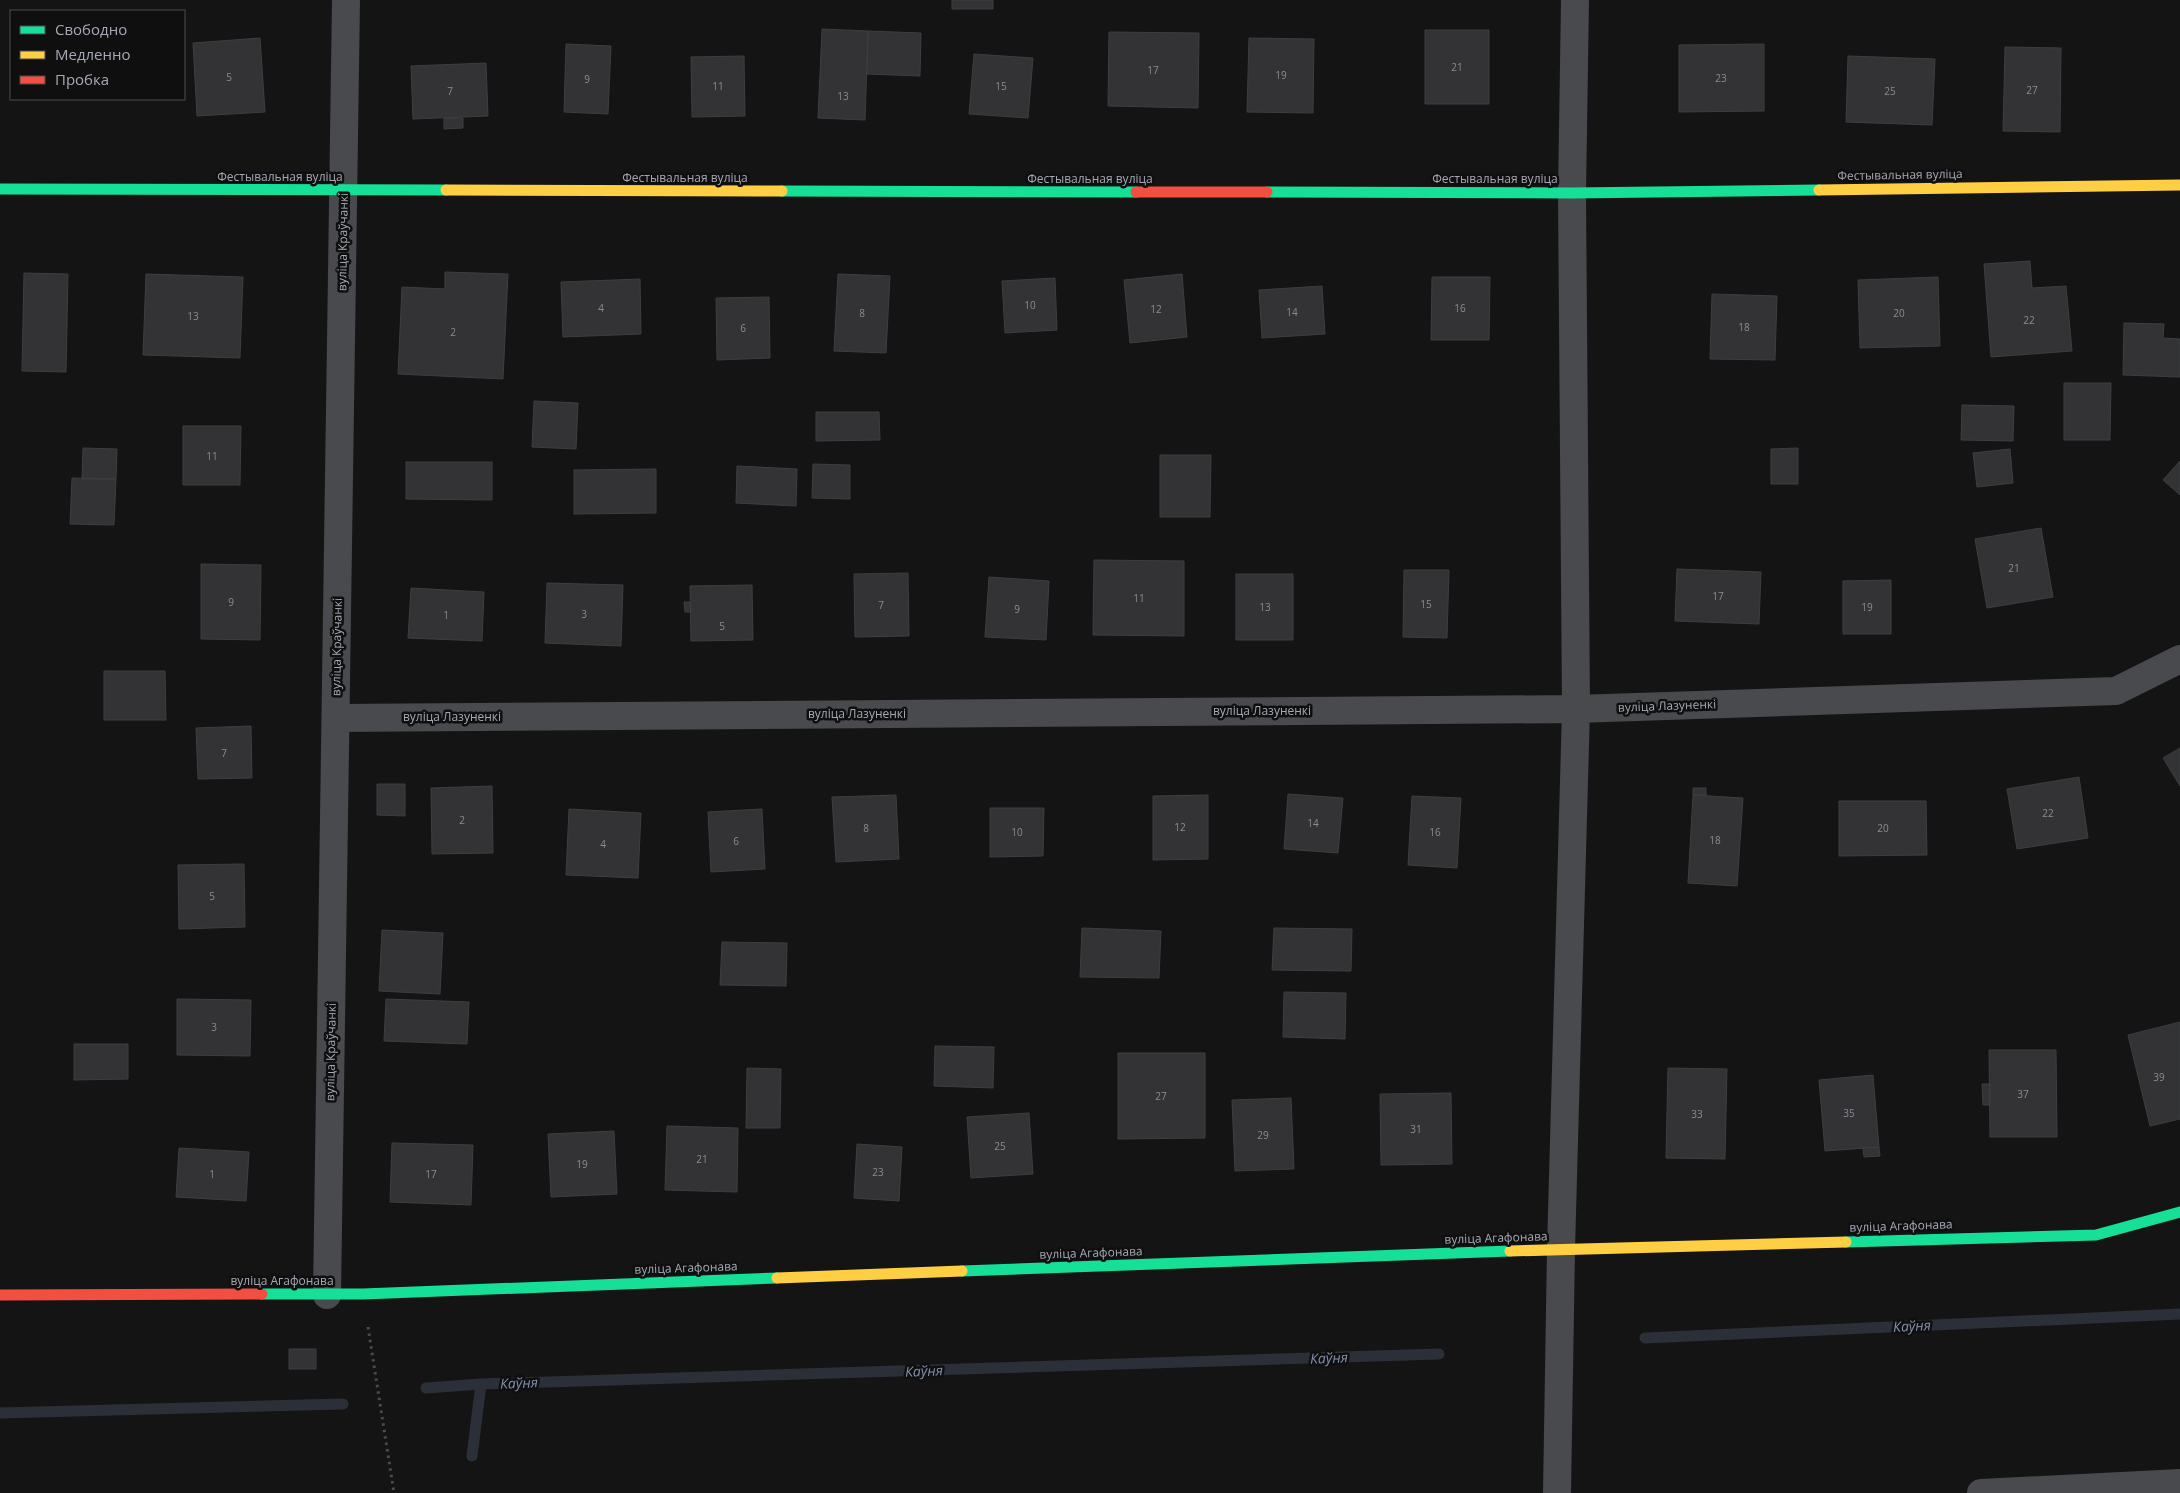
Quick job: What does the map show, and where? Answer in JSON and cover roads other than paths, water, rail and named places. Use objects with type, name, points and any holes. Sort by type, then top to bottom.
[{"type":"street","name":"вуліца Краўчанкі","points":[[327,1295],[346,0]]},
{"type":"street","points":[[1557,1493],[1561,1249],[1576,709],[1572,193],[1575,0]]},
{"type":"street","name":"Фестывальная вуліца","points":[[0,189],[344,192],[1572,193],[2180,185]]},
{"type":"street","name":"вуліца Лазуненкі","points":[[336,718],[1576,709],[2116,691],[2180,659]]},
{"type":"street","name":"вуліца Агафонава","points":[[0,1295],[363,1294],[1561,1249],[2096,1234],[2180,1212]]},
{"type":"street","points":[[1981,1493],[2180,1483]]},
{"type":"waterway","name":"Каўня","points":[[1645,1338],[2180,1314]]},
{"type":"waterway","name":"Каўня","points":[[472,1456],[481,1384],[1439,1354]]},
{"type":"waterway","points":[[426,1388],[481,1384]]},
{"type":"waterway","points":[[0,1413],[343,1404]]}]
